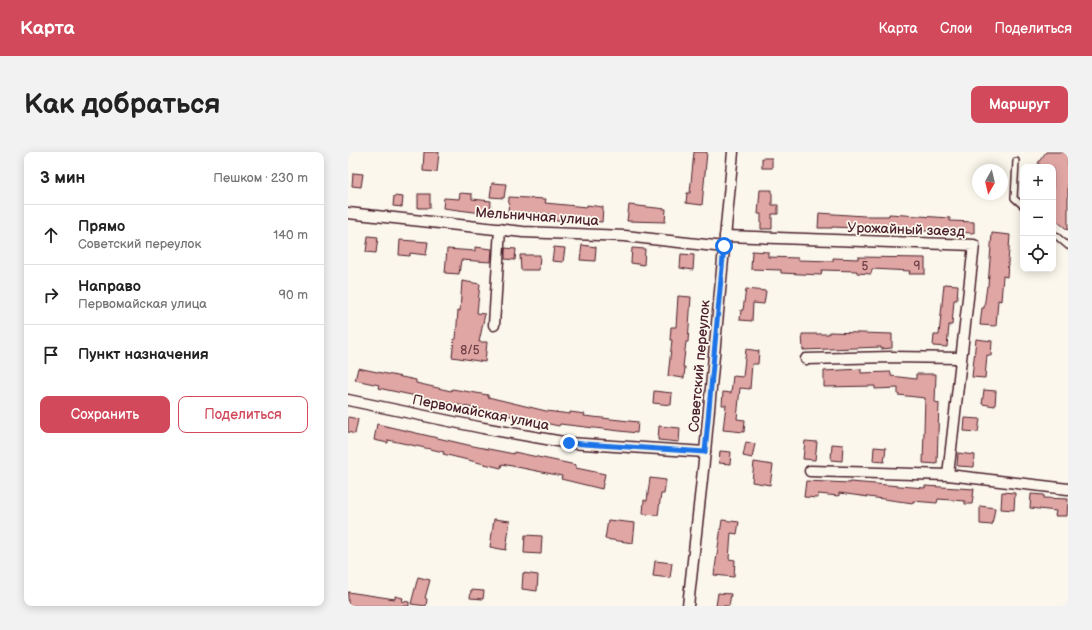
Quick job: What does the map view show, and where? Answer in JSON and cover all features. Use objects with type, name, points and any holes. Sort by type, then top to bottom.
[{"type":"street","name":"Советский переулок","points":[[688,606],[705,452],[733,152]]},
{"type":"street","name":"Мельничная улица","points":[[348,213],[500,229],[724,241]]},
{"type":"street","points":[[494,325],[500,229]]},
{"type":"street","name":"Урожайный заезд","points":[[724,241],[974,245],[960,358],[948,475]]},
{"type":"street","points":[[806,358],[960,358]]},
{"type":"street","name":"Первомайская улица","points":[[348,400],[483,428],[569,443],[705,452]]},
{"type":"street","points":[[810,471],[948,475],[1068,489]]},
{"type":"lane","points":[[1016,161],[1014,198],[1020,203]]},
{"type":"lane","points":[[1056,236],[1068,246]]},
{"type":"building","points":[[424,152],[439,152],[437,172],[423,171]]},
{"type":"building","points":[[694,152],[707,152],[702,205],[686,203],[687,193],[690,193]]},
{"type":"building","points":[[1046,152],[1068,152],[1068,230],[1056,220],[1056,164],[1038,163]]},
{"type":"building","points":[[762,158],[772,158],[772,168],[762,168]]},
{"type":"building","points":[[353,173],[363,174],[361,187],[352,186]]},
{"type":"building","points":[[492,183],[506,184],[504,198],[490,197]]},
{"type":"building","points":[[760,190],[772,190],[772,205],[778,205],[778,214],[772,214],[772,229],[761,229],[761,214],[758,214]]},
{"type":"building","points":[[460,193],[472,194],[472,199],[491,201],[490,214],[443,208],[444,198],[459,199]]},
{"type":"building","points":[[418,194],[430,194],[430,208],[418,208]]},
{"type":"building","points":[[394,196],[403,197],[402,207],[393,206]]},
{"type":"building","points":[[509,197],[546,199],[545,203],[603,207],[602,222],[580,220],[553,221],[554,215],[521,212],[521,215],[508,214]]},
{"type":"building","points":[[629,205],[666,209],[665,222],[627,221]]},
{"type":"building","points":[[819,213],[864,216],[889,216],[889,214],[950,218],[950,221],[974,222],[974,233],[832,227],[818,228]]},
{"type":"building","points":[[992,233],[1010,235],[1007,277],[1003,276],[1001,301],[998,300],[996,326],[980,325],[982,308],[984,308],[988,286]]},
{"type":"building","points":[[368,236],[378,237],[376,253],[366,252]]},
{"type":"building","points":[[400,240],[428,242],[426,255],[410,253],[410,256],[399,255]]},
{"type":"building","points":[[582,245],[596,247],[595,261],[580,260]]},
{"type":"building","points":[[475,247],[492,249],[491,262],[461,260],[459,274],[445,273],[447,249],[475,251]]},
{"type":"building","points":[[554,247],[565,248],[563,262],[552,261]]},
{"type":"building","points":[[505,248],[516,249],[515,260],[505,259]]},
{"type":"building","points":[[632,248],[645,249],[644,265],[631,263]]},
{"type":"building","points":[[752,251],[768,252],[768,257],[798,258],[798,260],[833,261],[833,258],[858,259],[858,257],[925,258],[925,274],[909,274],[910,271],[872,269],[871,274],[857,273],[857,271],[822,270],[821,275],[781,273],[781,270],[751,269]]},
{"type":"building","points":[[681,254],[694,255],[693,270],[680,268]]},
{"type":"building","points":[[520,255],[540,255],[539,270],[521,270]]},
{"type":"building","points":[[462,281],[480,284],[477,313],[485,314],[479,342],[487,342],[485,362],[452,357],[454,339],[456,339],[458,310],[460,311]]},
{"type":"building","points":[[944,284],[958,285],[957,300],[954,300],[952,325],[949,325],[947,347],[933,346],[934,335],[939,335]]},
{"type":"building","points":[[746,289],[766,291],[764,304],[753,303],[752,321],[740,320]]},
{"type":"building","points":[[678,296],[691,297],[688,342],[686,342],[683,367],[685,367],[684,378],[668,376],[672,340],[670,340],[671,327],[676,327]]},
{"type":"building","points":[[829,332],[892,334],[892,348],[881,349],[881,347],[803,350],[802,334],[829,334]]},
{"type":"building","points":[[976,339],[992,341],[991,356],[987,355],[985,378],[972,377]]},
{"type":"building","points":[[746,349],[759,351],[758,364],[752,364],[750,389],[740,388],[737,419],[745,420],[744,432],[723,430],[726,405],[722,405],[723,392],[731,393],[733,376],[743,377]]},
{"type":"building","points":[[358,368],[416,380],[416,383],[451,391],[452,389],[488,395],[488,397],[546,411],[570,414],[570,412],[585,414],[584,416],[638,422],[637,433],[560,424],[559,426],[378,388],[379,385],[355,380]]},
{"type":"building","points":[[861,369],[861,373],[891,372],[891,376],[916,379],[916,374],[936,374],[935,402],[939,403],[937,464],[923,463],[925,398],[898,395],[898,388],[875,389],[875,386],[824,387],[824,371]]},
{"type":"building","points":[[984,390],[996,391],[995,406],[982,404]]},
{"type":"building","points":[[654,391],[672,393],[671,405],[653,403]]},
{"type":"building","points":[[348,417],[358,419],[355,434],[348,432]]},
{"type":"building","points":[[965,418],[980,419],[978,432],[964,431]]},
{"type":"building","points":[[377,424],[468,445],[514,454],[514,452],[576,465],[576,468],[605,474],[602,489],[561,479],[562,476],[502,464],[501,468],[443,454],[444,452],[388,440],[388,443],[374,440]]},
{"type":"building","points":[[659,426],[680,428],[679,442],[658,440]]},
{"type":"building","points":[[805,441],[817,442],[815,460],[803,459]]},
{"type":"building","points":[[746,442],[755,444],[752,458],[743,456]]},
{"type":"building","points":[[832,444],[843,445],[842,461],[831,460]]},
{"type":"building","points":[[874,447],[886,448],[884,462],[873,461]]},
{"type":"building","points":[[720,451],[731,452],[730,464],[719,463]]},
{"type":"building","points":[[958,453],[975,455],[974,467],[957,466]]},
{"type":"building","points":[[754,462],[773,465],[770,485],[752,482]]},
{"type":"building","points":[[650,478],[666,480],[664,494],[661,494],[658,515],[643,514],[644,500],[647,501]]},
{"type":"building","points":[[806,481],[850,482],[925,488],[925,486],[974,489],[972,504],[965,504],[965,501],[938,499],[937,503],[913,501],[913,503],[839,493],[839,496],[818,494],[818,498],[804,497]]},
{"type":"building","points":[[1002,492],[1015,493],[1014,510],[1001,509]]},
{"type":"building","points":[[1031,494],[1044,495],[1044,498],[1068,499],[1067,516],[1055,516],[1056,511],[1030,508]]},
{"type":"building","points":[[980,506],[995,508],[992,525],[980,524]]},
{"type":"building","points":[[494,519],[510,521],[506,550],[490,547]]},
{"type":"building","points":[[608,520],[635,523],[633,543],[605,539]]},
{"type":"building","points":[[722,520],[739,522],[737,534],[731,533],[729,559],[735,560],[734,577],[714,575]]},
{"type":"building","points":[[525,535],[542,536],[541,554],[524,553]]},
{"type":"building","points":[[655,561],[672,563],[670,578],[653,576]]},
{"type":"building","points":[[523,573],[538,575],[537,591],[522,589]]},
{"type":"building","points":[[418,577],[430,580],[425,598],[427,599],[426,606],[411,604]]},
{"type":"building","points":[[471,590],[484,591],[483,599],[470,598]]},
{"type":"building","points":[[348,592],[395,599],[395,596],[403,598],[402,601],[409,602],[409,606],[348,606]]},
{"type":"building","points":[[718,593],[731,594],[729,606],[716,606]]},
{"type":"route","points":[[569,443],[705,452],[724,246]]}]
